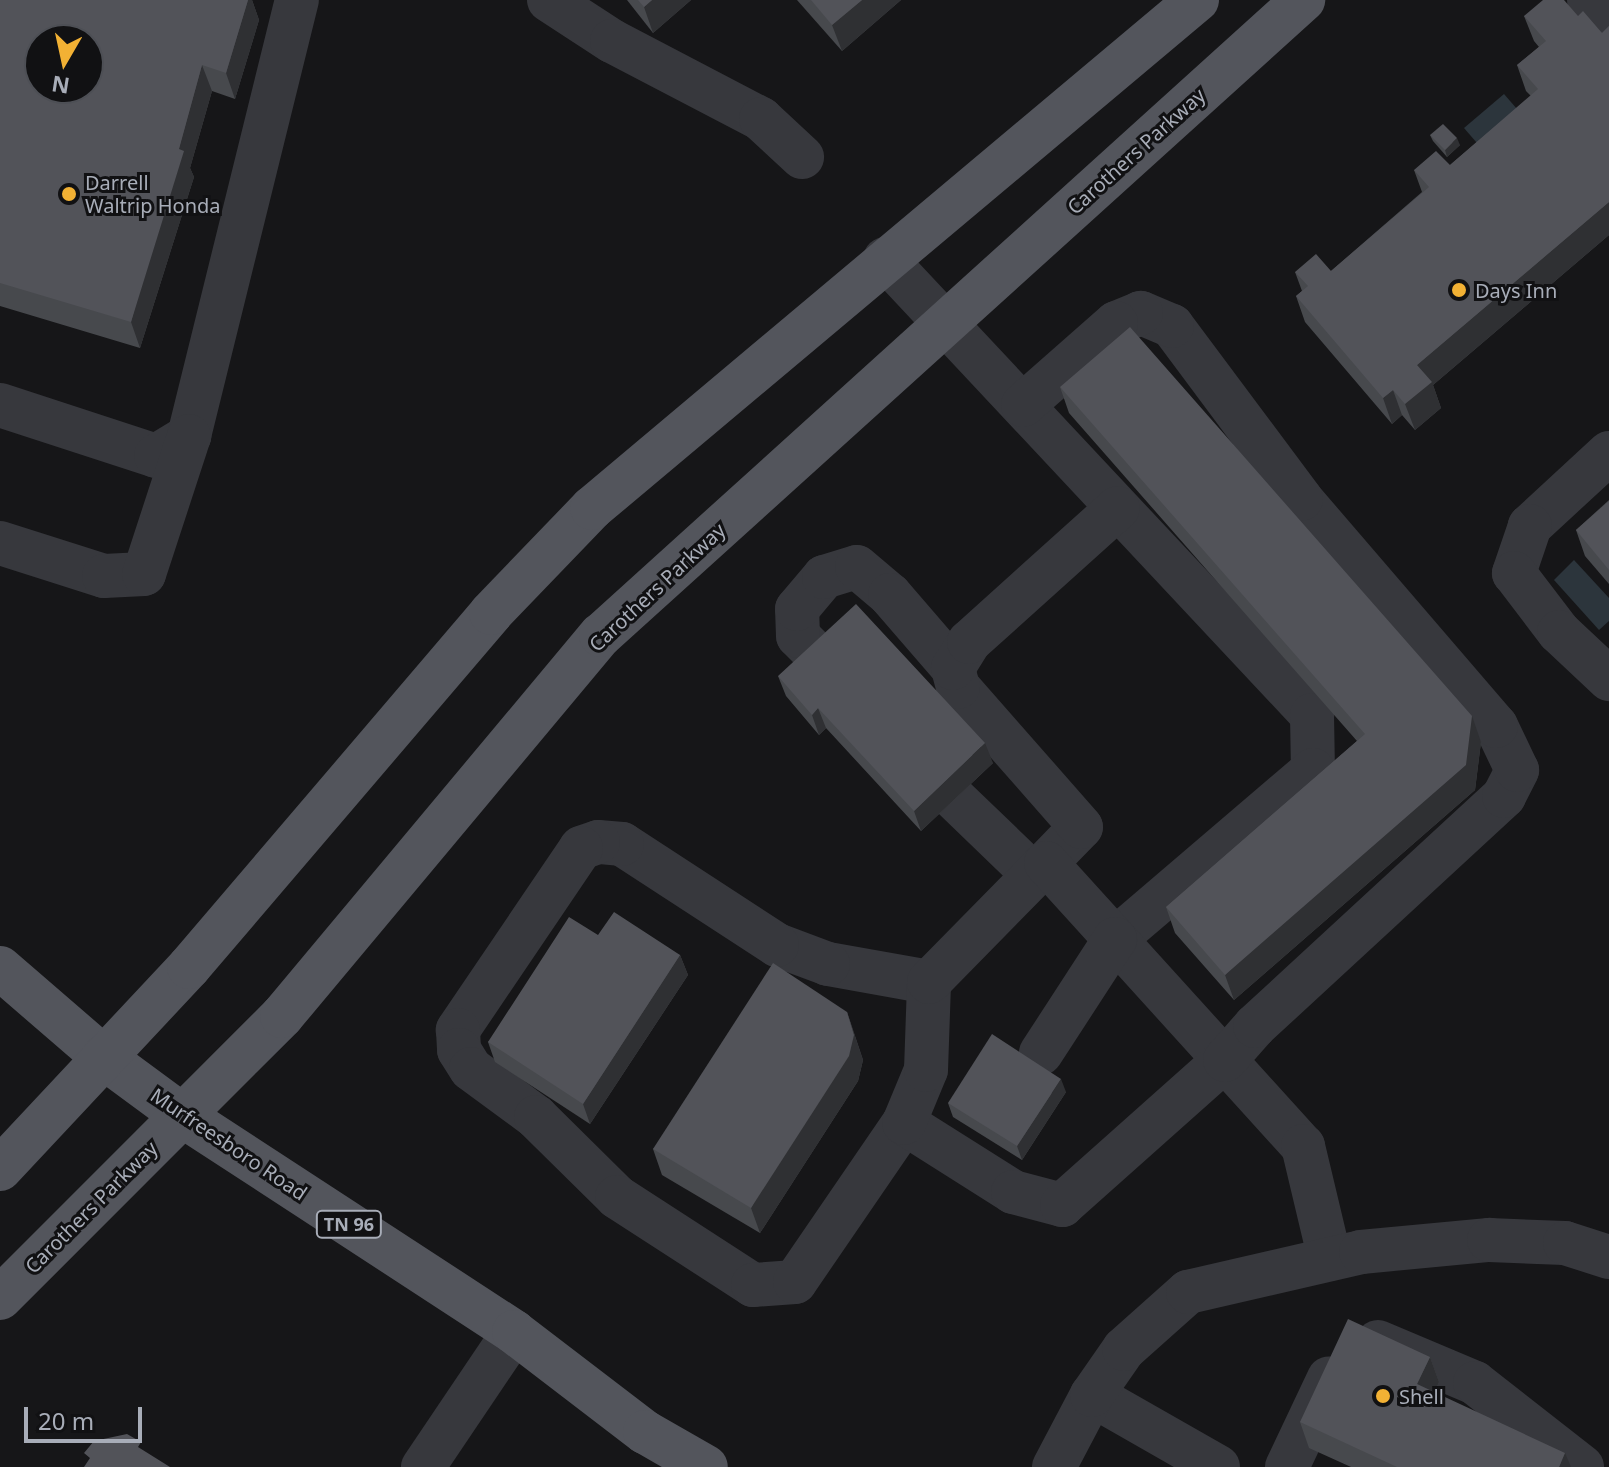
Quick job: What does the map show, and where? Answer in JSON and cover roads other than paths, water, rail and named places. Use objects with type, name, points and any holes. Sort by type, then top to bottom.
[{"type":"main road","points":[[0,1169],[189,967],[491,613],[592,508],[1197,0]]},
{"type":"main road","name":"Carothers Parkway","points":[[0,1298],[282,1016],[601,635],[1303,0]]},
{"type":"main road","name":"Murfreesboro Road","points":[[0,968],[103,1057],[183,1116],[514,1332],[645,1432],[706,1467]]},
{"type":"street","points":[[0,543],[104,576],[144,574],[189,436],[297,0]]},
{"type":"street","points":[[549,0],[612,41],[761,119],[802,157]]},
{"type":"street","points":[[1589,0],[1609,22]]},
{"type":"street","points":[[885,259],[1312,715],[1313,770],[1115,939],[1041,1053]]},
{"type":"street","points":[[904,1123],[1013,1192],[1062,1205],[1225,1060],[1255,1026],[1504,796],[1517,770],[1496,726],[1301,499],[1172,326],[1141,313],[1116,323],[1023,405]]},
{"type":"street","points":[[0,405],[156,456],[189,436]]},
{"type":"street","points":[[1609,453],[1530,526],[1514,573],[1559,632],[1609,679]]},
{"type":"street","points":[[953,668],[969,642],[1118,508]]},
{"type":"street","points":[[823,661],[798,636],[797,609],[824,577],[857,567],[890,595],[953,668],[958,687],[1081,827],[929,982],[926,1070],[904,1123],[795,1282],[753,1285],[617,1197],[536,1117],[471,1069],[459,1050],[458,1030],[581,848],[598,842],[622,844],[777,945],[828,964],[929,982]]},
{"type":"street","points":[[955,799],[1040,869],[1115,939],[1303,1146],[1330,1259]]},
{"type":"street","points":[[1054,1467],[1092,1395],[1124,1349],[1188,1292],[1330,1259],[1489,1240],[1565,1243],[1609,1257]]},
{"type":"street","points":[[423,1467],[514,1332]]},
{"type":"street","points":[[1287,1467],[1346,1343],[1366,1337],[1475,1383],[1582,1467]]},
{"type":"street","points":[[1092,1395],[1218,1467]]},
{"type":"place","name":"Darrell Waltrip Honda","points":[[69,194]]},
{"type":"place","name":"Days Inn","points":[[1459,290]]},
{"type":"place","name":"Shell","points":[[1383,1396]]}]
